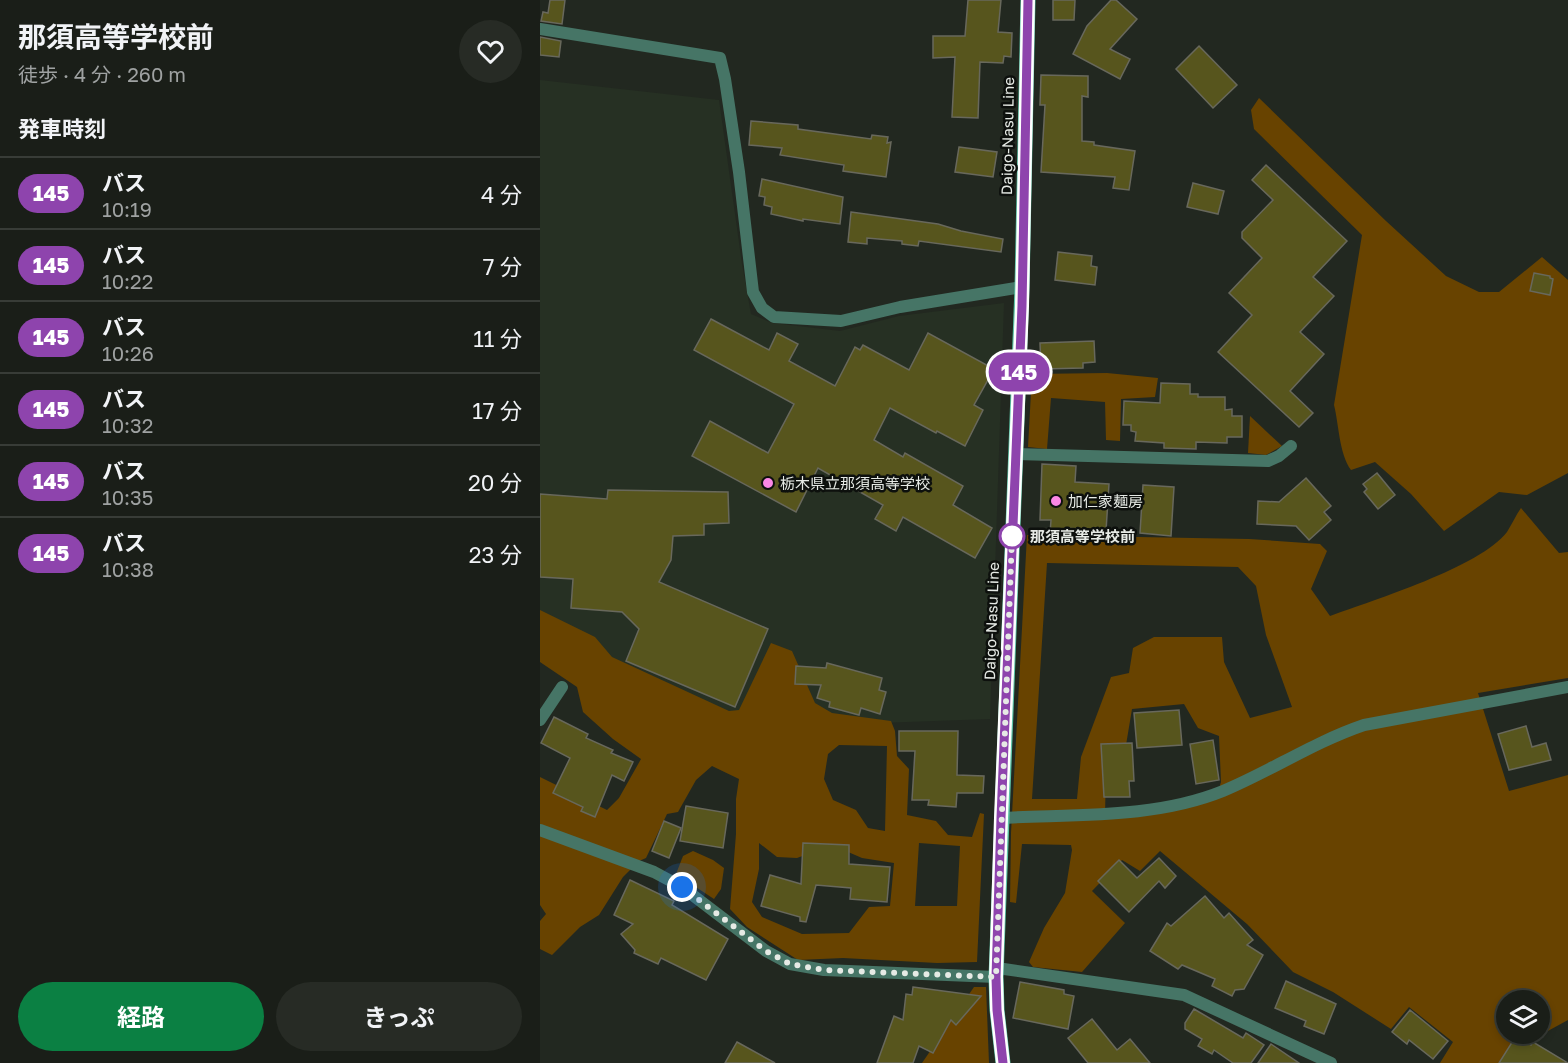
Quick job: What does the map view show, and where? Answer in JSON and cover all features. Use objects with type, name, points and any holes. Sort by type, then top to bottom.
[{"type":"main road","name":"Daigo-Nasu Line","points":[[1003,1063],[997,1010],[996,972],[1022,287],[1028,0]]},
{"type":"street","points":[[540,29],[720,58],[735,149],[753,292],[762,308],[774,317],[841,321],[900,307],[1022,287]]},
{"type":"street","points":[[1016,454],[1268,461],[1279,456],[1291,446]]},
{"type":"street","points":[[540,720],[562,687]]},
{"type":"street","points":[[1001,818],[1112,812],[1183,803],[1221,791],[1337,734],[1364,725],[1568,687]]},
{"type":"street","points":[[540,830],[654,872],[682,887],[766,951],[790,964],[824,970],[996,972],[1184,995],[1330,1063]]},
{"type":"shaded area","name":"栃木県立那須高等学校","points":[[540,80],[719,100],[751,314],[772,323],[840,331],[899,316],[1004,303],[990,719],[744,728],[540,635]]},
{"type":"shaded area","points":[[1259,98],[1446,276],[1479,292],[1499,292],[1542,257],[1568,280],[1568,473],[1527,495],[1499,492],[1444,531],[1411,494],[1375,462],[1351,470],[1342,447],[1334,405],[1362,235],[1254,129],[1251,110]]},
{"type":"shaded area","points":[[1107,373],[1158,378],[1155,397],[1121,399],[1120,441],[1106,440],[1105,402],[1051,398],[1047,449],[1028,447],[1032,374]]},
{"type":"shaded area","points":[[1250,416],[1282,446],[1266,455],[1248,453]]},
{"type":"shaded area","points":[[1521,508],[1559,553],[1568,552],[1568,678],[1478,693],[1509,791],[1568,775],[1568,1020],[1550,1030],[1550,990],[1496,990],[1496,1044],[1512,1044],[1502,1063],[1440,1063],[1453,1042],[1409,1007],[1391,1029],[1333,992],[1293,972],[1247,924],[1160,851],[1140,871],[1122,860],[1092,891],[1125,923],[1082,972],[1033,967],[1029,962],[1044,928],[1065,893],[1072,850],[1071,845],[1022,844],[1016,903],[1010,902],[1011,833],[1027,535],[1249,539],[1320,544],[1327,551],[1311,589],[1330,616],[1451,570],[1474,558],[1507,532]],"holes":[[[1047,563],[1238,567],[1256,586],[1266,635],[1292,707],[1250,718],[1224,662],[1222,637],[1154,637],[1133,648],[1129,673],[1111,677],[1081,757],[1077,799],[1032,799]],[[1184,704],[1198,728],[1219,736],[1221,782],[1216,798],[1105,817],[1106,765],[1126,745],[1132,709]]]},
{"type":"shaded area","points":[[540,610],[595,637],[612,657],[729,711],[739,710],[771,643],[792,651],[815,703],[832,713],[891,721],[895,731],[897,756],[909,769],[907,815],[936,821],[948,835],[972,837],[980,813],[984,814],[977,962],[937,963],[843,958],[798,960],[747,927],[730,909],[739,779],[712,766],[696,780],[678,812],[667,814],[646,858],[639,861],[623,877],[599,915],[580,927],[552,955],[540,949],[540,921],[546,914],[540,905],[540,777],[607,810],[619,798],[641,759],[613,739],[583,712],[577,687],[540,662]],"holes":[[[839,745],[887,746],[885,831],[868,828],[856,810],[833,800],[824,779],[828,754]],[[759,843],[777,857],[797,858],[832,845],[862,858],[894,863],[890,906],[869,907],[849,933],[802,934],[762,917],[752,902],[759,869]],[[919,843],[960,846],[957,906],[915,906]]]},
{"type":"shaded area","points":[[693,851],[724,868],[721,889],[714,899],[676,874],[683,856]]},
{"type":"shaded area","points":[[974,987],[986,987],[989,1063],[922,1063]]},
{"type":"building","points":[[550,0],[565,0],[562,24],[541,21],[543,12],[548,13]]},
{"type":"building","points":[[968,0],[1001,0],[998,32],[1012,33],[1011,57],[1004,56],[1003,63],[980,62],[978,118],[952,117],[955,57],[933,58],[933,36],[965,36]]},
{"type":"building","points":[[1053,0],[1075,0],[1074,20],[1053,20]]},
{"type":"building","points":[[1111,0],[1116,0],[1137,19],[1110,49],[1130,59],[1120,79],[1073,54],[1087,26]]},
{"type":"building","points":[[540,37],[561,41],[559,57],[540,55]]},
{"type":"building","points":[[1199,46],[1237,85],[1213,108],[1176,69]]},
{"type":"building","points":[[1041,75],[1088,76],[1088,97],[1082,96],[1082,141],[1135,151],[1129,190],[1113,188],[1115,177],[1041,172],[1045,105],[1040,105]]},
{"type":"building","points":[[751,121],[798,125],[798,129],[871,139],[872,135],[888,137],[887,143],[891,142],[886,177],[843,171],[844,165],[780,155],[782,148],[749,145]]},
{"type":"building","points":[[959,147],[997,152],[993,177],[955,172]]},
{"type":"building","points":[[1266,165],[1347,241],[1313,277],[1334,296],[1300,332],[1324,354],[1290,391],[1313,413],[1299,427],[1218,352],[1252,315],[1229,293],[1262,258],[1242,238],[1242,232],[1273,200],[1252,180]]},
{"type":"building","points":[[762,179],[843,197],[840,224],[803,219],[803,221],[771,214],[772,207],[764,205],[765,197],[759,196]]},
{"type":"building","points":[[1193,183],[1224,191],[1218,214],[1187,207]]},
{"type":"building","points":[[851,212],[938,224],[1003,239],[1001,252],[919,241],[918,246],[902,244],[902,241],[867,238],[867,244],[848,242]]},
{"type":"building","points":[[1058,252],[1092,256],[1091,266],[1097,267],[1095,285],[1055,280]]},
{"type":"building","points":[[1534,273],[1550,276],[1553,279],[1550,295],[1530,291]]},
{"type":"building","points":[[711,319],[769,350],[777,333],[798,344],[789,361],[835,386],[855,347],[860,350],[863,345],[909,370],[928,333],[994,369],[974,405],[983,410],[965,446],[890,408],[874,440],[903,457],[905,453],[963,486],[953,505],[992,528],[975,558],[903,517],[896,531],[875,519],[883,505],[818,468],[796,512],[692,456],[710,421],[768,453],[794,404],[694,350]]},
{"type":"building","points":[[1094,341],[1095,362],[1083,363],[1083,368],[1041,369],[1040,343]]},
{"type":"building","points":[[1161,383],[1190,384],[1190,394],[1198,394],[1198,397],[1225,397],[1225,410],[1232,409],[1232,416],[1242,416],[1242,437],[1227,437],[1227,443],[1196,442],[1196,449],[1164,448],[1164,443],[1135,441],[1136,432],[1131,431],[1131,425],[1123,425],[1124,401],[1160,403]]},
{"type":"building","points":[[1042,464],[1076,466],[1075,482],[1109,484],[1106,531],[1066,528],[1066,535],[1050,534],[1051,520],[1040,520]]},
{"type":"building","points":[[1377,473],[1395,495],[1378,509],[1364,492],[1367,489],[1363,484]]},
{"type":"building","points":[[1306,478],[1331,506],[1324,512],[1331,520],[1309,540],[1296,526],[1257,524],[1258,501],[1279,502]]},
{"type":"building","points":[[1143,485],[1174,487],[1171,536],[1140,533]]},
{"type":"building","points":[[608,490],[728,492],[729,523],[704,524],[704,535],[673,536],[671,560],[659,582],[768,629],[735,707],[626,661],[639,629],[622,612],[571,608],[573,579],[540,577],[540,494],[607,499]]},
{"type":"building","points":[[827,663],[882,678],[879,690],[886,692],[880,714],[861,708],[859,715],[829,707],[830,702],[817,698],[821,685],[795,684],[796,666],[826,668]]},
{"type":"building","points":[[1179,710],[1182,745],[1137,748],[1134,713]]},
{"type":"building","points":[[554,717],[588,734],[586,738],[613,750],[611,753],[633,762],[624,781],[612,775],[595,817],[581,811],[583,807],[553,793],[570,758],[541,743]]},
{"type":"building","points":[[1526,726],[1532,747],[1546,743],[1551,760],[1509,770],[1498,734]]},
{"type":"building","points":[[899,731],[958,731],[957,775],[984,776],[983,793],[957,793],[956,807],[928,805],[929,800],[912,800],[915,751],[899,751]]},
{"type":"building","points":[[1213,740],[1219,780],[1196,784],[1190,744]]},
{"type":"building","points":[[1132,743],[1134,781],[1129,781],[1130,797],[1104,797],[1101,744]]},
{"type":"building","points":[[686,806],[728,813],[723,848],[680,841]]},
{"type":"building","points":[[664,821],[681,828],[669,858],[652,851]]},
{"type":"building","points":[[803,843],[849,845],[849,864],[890,867],[887,902],[850,899],[851,888],[816,885],[806,922],[800,921],[800,917],[761,906],[770,875],[801,884]]},
{"type":"building","points":[[1159,858],[1176,876],[1165,888],[1159,881],[1129,912],[1098,881],[1119,860],[1137,878]]},
{"type":"building","points":[[630,880],[674,901],[672,905],[728,939],[706,980],[661,958],[658,964],[634,953],[635,950],[621,934],[633,924],[614,915]]},
{"type":"building","points":[[1205,896],[1224,918],[1229,913],[1253,940],[1247,945],[1263,955],[1244,989],[1235,990],[1232,996],[1212,986],[1215,979],[1182,965],[1178,969],[1150,951],[1167,923],[1171,926]]},
{"type":"building","points":[[1286,981],[1336,1004],[1324,1034],[1304,1026],[1306,1021],[1275,1008]]},
{"type":"building","points":[[1020,982],[1064,990],[1064,994],[1074,996],[1068,1029],[1013,1018]]},
{"type":"building","points":[[913,987],[981,996],[956,1025],[951,1020],[933,1053],[919,1046],[913,1063],[877,1063],[894,1016],[903,1020],[906,994],[912,995]]},
{"type":"building","points":[[1194,1009],[1243,1038],[1246,1033],[1264,1045],[1251,1063],[1233,1063],[1214,1050],[1212,1054],[1198,1046],[1202,1039],[1185,1029],[1185,1023]]},
{"type":"building","points":[[1410,1010],[1448,1041],[1433,1059],[1409,1040],[1407,1044],[1392,1032]]},
{"type":"building","points":[[1092,1019],[1117,1050],[1130,1039],[1150,1063],[1088,1063],[1068,1038]]},
{"type":"building","points":[[737,1042],[775,1063],[725,1063]]},
{"type":"building","points":[[1271,1044],[1299,1063],[1258,1063]]},
{"type":"building","points":[[1511,1044],[1536,1044],[1568,1063],[1499,1063]]},
{"type":"bus line","name":"145","points":[[1003,1063],[996,977],[1022,306],[1028,0]]},
{"type":"place","name":"栃木県立那須高等学校","points":[[768,483]]},
{"type":"place","name":"加仁家麺房","points":[[1056,501]]},
{"type":"place","name":"那須高等学校前","points":[[1012,536]]},
{"type":"route","points":[[682,887],[766,951],[790,964],[824,970],[996,977],[1012,536]]}]
